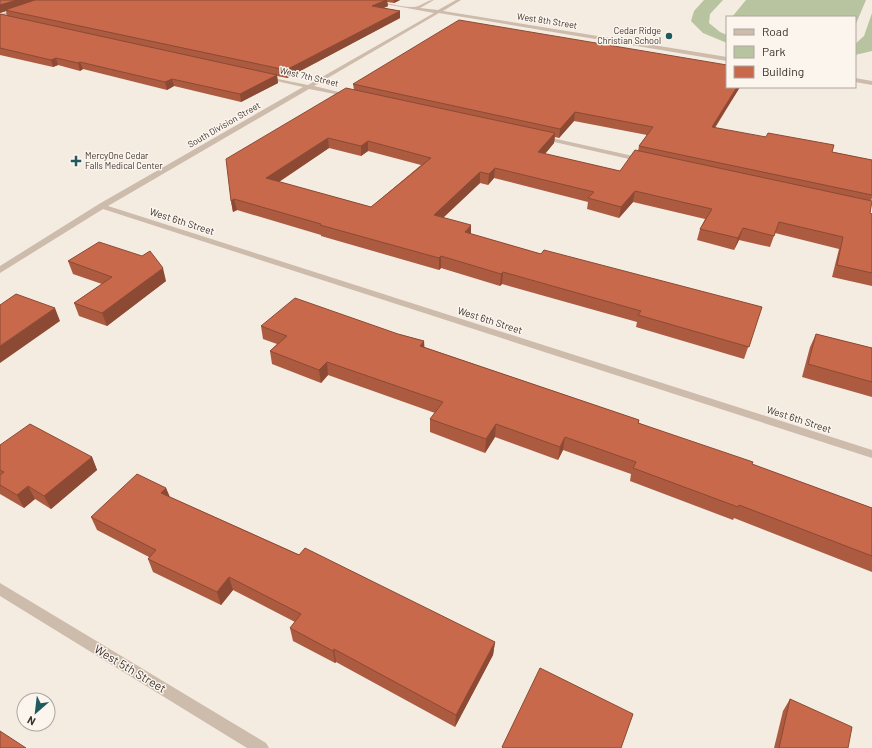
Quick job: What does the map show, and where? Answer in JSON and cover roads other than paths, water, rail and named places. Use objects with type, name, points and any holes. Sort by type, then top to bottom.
[{"type":"street","name":"West 8th Street","points":[[365,0],[726,59]]},
{"type":"street","points":[[416,8],[432,0]]},
{"type":"street","name":"South Division Street","points":[[0,270],[102,206],[459,0]]},
{"type":"street","points":[[0,17],[24,8]]},
{"type":"street","points":[[0,17],[14,21]]},
{"type":"street","name":"West 7th Street","points":[[254,74],[356,97]]},
{"type":"street","points":[[856,80],[872,83]]},
{"type":"street","points":[[536,136],[645,160]]},
{"type":"street","name":"West 6th Street","points":[[102,206],[872,454]]},
{"type":"street","name":"West 5th Street","points":[[0,590],[261,748]]},
{"type":"place","name":"Cedar Ridge Christian School","points":[[669,36]]},
{"type":"place","name":"MercyOne Cedar Falls Medical Center","points":[[76,161]]}]
